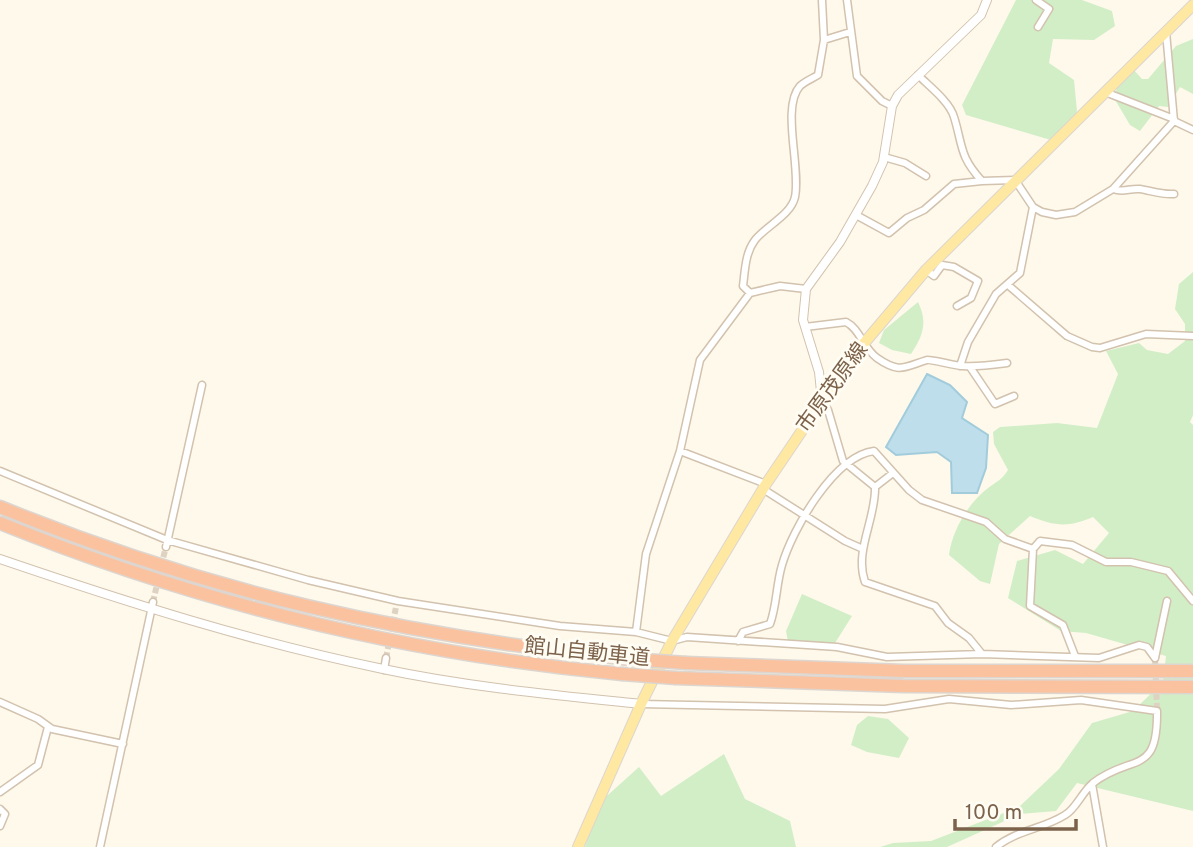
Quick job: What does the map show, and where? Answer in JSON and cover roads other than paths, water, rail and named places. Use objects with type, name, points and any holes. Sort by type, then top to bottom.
[{"type":"highway","name":"館山自動車道","points":[[0,507],[80,540],[260,597],[427,633],[630,659],[685,663],[904,671],[1193,671]]},
{"type":"highway","name":"館山自動車道","points":[[0,523],[75,553],[257,611],[448,652],[622,674],[676,678],[903,686],[1193,687]]},
{"type":"main road","name":"市原茂原線","points":[[578,847],[672,641],[765,486],[822,401],[863,345],[926,270],[1193,5]]},
{"type":"street","points":[[750,293],[743,286],[748,253],[754,242],[791,208],[795,196],[796,150],[790,130],[792,106],[799,87],[818,75],[824,40],[822,0]]},
{"type":"street","points":[[847,0],[851,13],[850,32],[857,76],[882,101],[892,106]]},
{"type":"street","points":[[875,486],[843,461],[822,401],[819,372],[805,327],[802,306],[806,289],[856,215],[884,157],[892,106],[918,75],[981,15],[987,0]]},
{"type":"street","points":[[1036,0],[1049,9],[1038,27]]},
{"type":"street","points":[[824,40],[850,32]]},
{"type":"street","points":[[856,215],[889,233],[906,218],[924,210],[954,184],[1015,180],[1033,207],[1056,215],[1075,212],[1113,189],[1174,120],[1166,32]]},
{"type":"street","points":[[918,75],[954,114],[960,151],[966,164],[982,181]]},
{"type":"street","points":[[1105,92],[1193,130]]},
{"type":"street","points":[[884,157],[905,163],[926,176]]},
{"type":"street","points":[[1113,189],[1124,193],[1138,189],[1163,195],[1174,194]]},
{"type":"street","points":[[960,366],[968,342],[996,294],[1008,285],[1023,265],[1033,207]]},
{"type":"street","points":[[926,270],[934,276],[942,265],[948,265],[978,281],[975,294],[957,306]]},
{"type":"street","points":[[1008,285],[1067,336],[1092,347],[1100,348],[1146,334],[1193,336]]},
{"type":"street","points":[[636,632],[646,554],[680,451],[700,360],[750,293],[779,286],[806,289]]},
{"type":"street","points":[[805,327],[846,322],[857,331],[863,345],[875,356],[898,369],[909,369],[928,359],[970,367],[1007,363]]},
{"type":"street","points":[[970,367],[995,404],[1014,396]]},
{"type":"street","points":[[166,544],[202,385]]},
{"type":"street","points":[[680,451],[765,486],[845,541],[863,550]]},
{"type":"street","points":[[738,641],[743,632],[770,624],[782,564],[790,540],[804,514],[848,465],[874,452],[922,500],[986,522],[1005,539],[1033,549]]},
{"type":"street","points":[[0,471],[166,544],[397,604],[560,626],[636,632],[672,641],[687,637],[837,647],[887,657],[982,654],[1099,658],[1139,645],[1147,647],[1155,658],[1167,601]]},
{"type":"street","points":[[893,473],[875,486],[863,550],[862,574],[865,582],[935,606],[948,623],[969,638],[982,654]]},
{"type":"street","points":[[1075,656],[1063,625],[1030,606],[1033,549],[1040,541],[1072,545],[1098,560],[1154,565],[1168,571],[1193,601]]},
{"type":"street","points":[[0,559],[291,649],[384,670],[484,687],[641,704],[885,709],[949,699],[1011,705],[1081,700],[1157,711],[1152,751],[1136,764],[1116,769],[1092,784],[1066,815],[1009,837],[996,847]]},
{"type":"street","points":[[100,847],[152,606]]},
{"type":"street","points":[[384,670],[386,658]]},
{"type":"street","points":[[0,702],[38,719],[48,727],[123,744]]},
{"type":"street","points":[[0,792],[38,765],[48,727]]},
{"type":"street","points":[[1092,784],[1103,847]]},
{"type":"street","points":[[0,809],[5,814],[0,826]]},
{"type":"street","points":[[584,834],[586,847]]},
{"type":"water","points":[[927,374],[950,385],[967,402],[962,418],[988,435],[986,468],[977,493],[952,493],[951,462],[937,452],[896,455],[886,447]]},
{"type":"tunnel","points":[[161,566],[166,547]]},
{"type":"tunnel","points":[[153,602],[158,580]]},
{"type":"tunnel","points":[[386,658],[396,607]]},
{"type":"tunnel","points":[[1155,658],[1157,711]]}]
